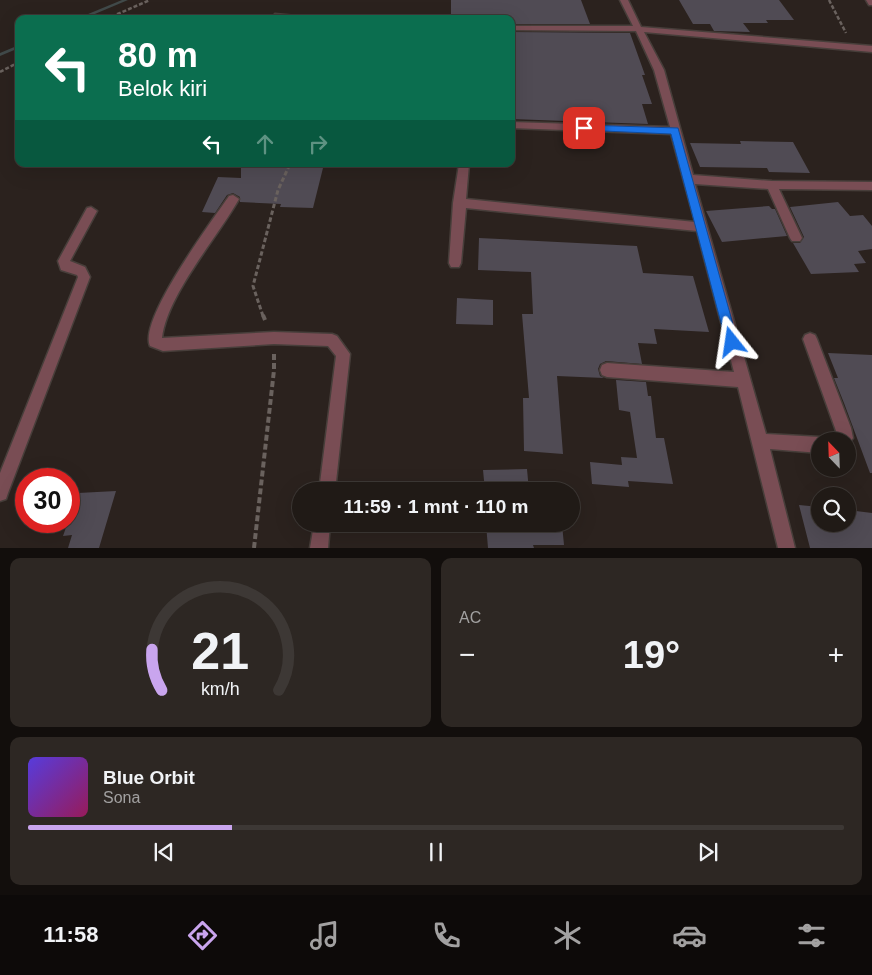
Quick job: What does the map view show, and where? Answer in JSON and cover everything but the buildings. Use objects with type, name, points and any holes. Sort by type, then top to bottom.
[{"type":"street","points":[[624,0],[659,70],[700,227],[760,441],[787,548]]},
{"type":"street","points":[[515,28],[639,29],[872,49]]},
{"type":"street","points":[[515,125],[675,131]]},
{"type":"street","points":[[455,263],[464,167]]},
{"type":"street","points":[[688,179],[772,185],[872,186]]},
{"type":"street","points":[[772,185],[796,238]]},
{"type":"street","points":[[232,199],[219,222],[208,234],[164,310],[154,334],[155,342],[163,345],[274,338],[332,340],[343,354],[327,482]]},
{"type":"street","points":[[459,203],[700,227]]},
{"type":"street","points":[[0,493],[84,277],[81,271],[65,266],[64,261],[91,212]]},
{"type":"street","points":[[810,338],[844,432]]},
{"type":"street","points":[[607,370],[743,380]]},
{"type":"street","points":[[760,441],[811,444]]},
{"type":"street","points":[[320,548],[321,532]]},
{"type":"path","points":[[115,15],[150,0]]},
{"type":"path","points":[[829,0],[855,48]]},
{"type":"path","points":[[0,72],[15,64]]},
{"type":"waterway","points":[[88,15],[126,0]]},
{"type":"waterway","points":[[0,55],[15,48]]},
{"type":"route","points":[[584,128],[675,131],[732,342]]}]
